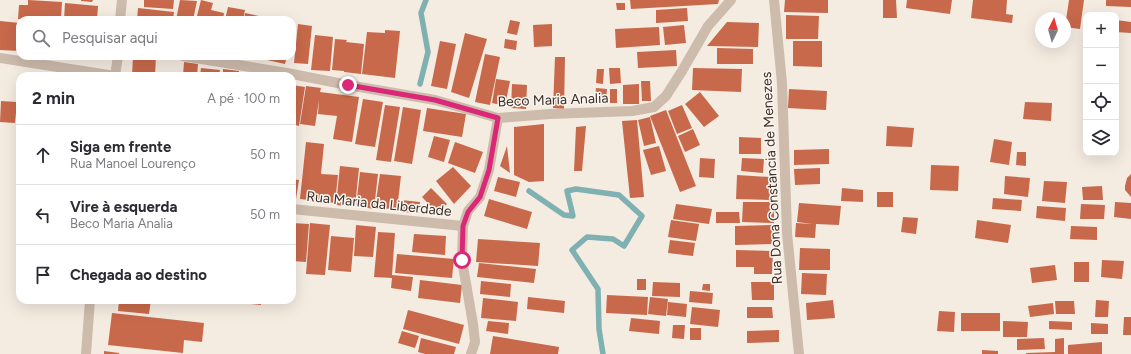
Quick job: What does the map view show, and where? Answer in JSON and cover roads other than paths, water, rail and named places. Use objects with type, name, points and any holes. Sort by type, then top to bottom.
[{"type":"street","points":[[120,16],[122,0]]},
{"type":"street","name":"Beco Maria Analia","points":[[296,75],[435,100],[498,118],[550,114],[632,111],[654,107],[666,96],[708,26],[731,0]]},
{"type":"street","name":"Rua Dona Constancia de Menezes","points":[[774,0],[782,83],[787,233],[799,354]]},
{"type":"street","points":[[0,58],[89,72]]},
{"type":"street","points":[[116,72],[117,60]]},
{"type":"street","name":"Beco Maria Analia","points":[[207,60],[281,72]]},
{"type":"street","points":[[471,354],[475,342],[462,260],[463,226],[468,212],[480,197],[489,170],[498,118]]},
{"type":"street","name":"Rua Maria da Liberdade","points":[[296,209],[463,226]]},
{"type":"street","points":[[86,354],[90,304]]},
{"type":"waterway","points":[[420,84],[428,52],[421,13],[426,0]]},
{"type":"waterway","points":[[529,191],[564,215],[573,216],[567,191],[576,189],[619,195],[642,216],[624,246],[613,239],[587,237],[572,250],[598,289],[599,329],[603,354]]}]
